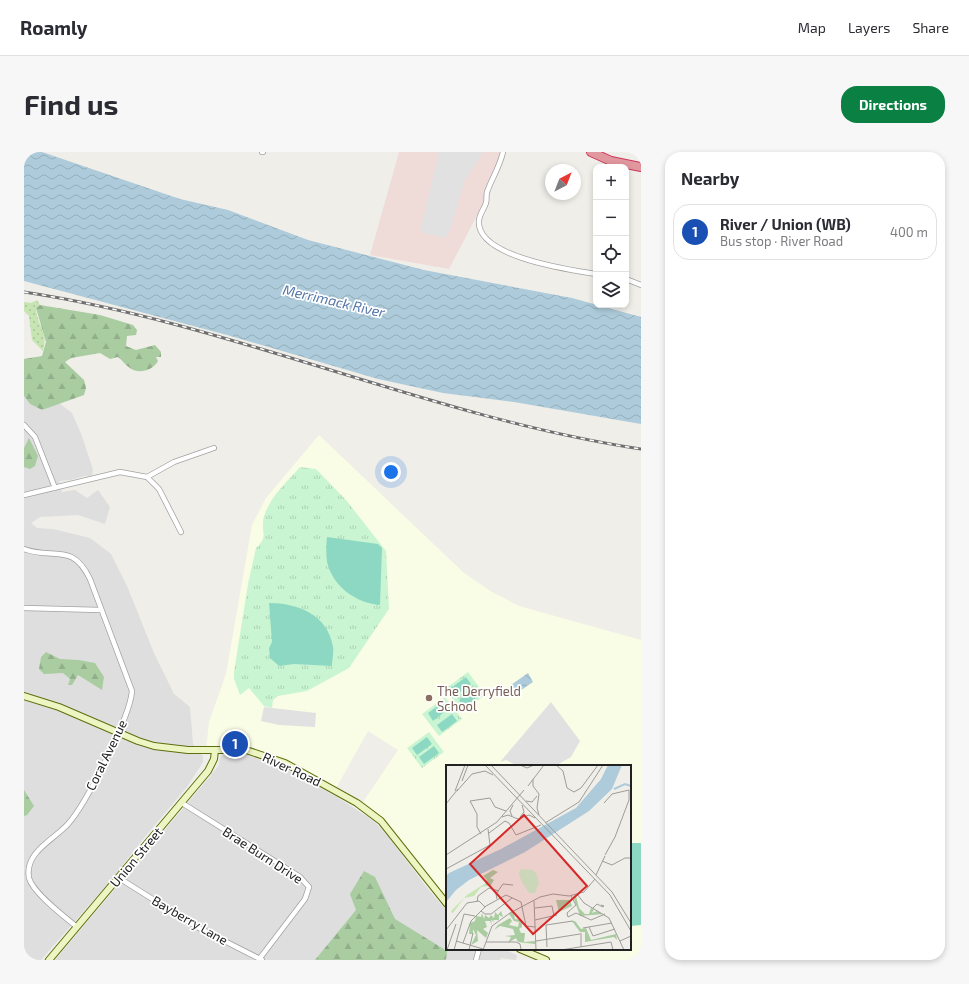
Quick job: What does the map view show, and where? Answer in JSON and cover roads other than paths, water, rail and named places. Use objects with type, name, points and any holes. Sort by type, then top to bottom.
[{"type":"highway","points":[[591,152],[611,161],[641,167]]},
{"type":"street","points":[[503,152],[500,166],[488,191],[486,203],[480,215],[479,225],[484,236],[516,256],[540,263],[593,273]]},
{"type":"street","points":[[629,280],[641,285]]},
{"type":"street","points":[[24,425],[35,437],[55,488]]},
{"type":"street","points":[[147,477],[174,462],[214,448]]},
{"type":"street","points":[[24,495],[120,472],[147,477],[159,489],[181,532]]},
{"type":"street","name":"Coral Avenue","points":[[24,549],[42,554],[66,554],[77,560],[87,574],[132,691],[130,704],[104,763],[71,821],[35,854],[26,879],[49,903],[77,927]]},
{"type":"street","points":[[24,608],[100,610]]},
{"type":"street","name":"River Road","points":[[24,696],[59,707],[138,741],[167,749],[246,750],[270,756],[318,780],[361,805],[381,821],[446,903]]},
{"type":"street","name":"Union Street","points":[[49,960],[208,771],[214,759],[215,750]]},
{"type":"street","name":"Brae Burn Drive","points":[[182,803],[300,877],[309,887],[305,898],[261,959]]},
{"type":"street","name":"Bayberry Lane","points":[[119,878],[197,927],[261,959]]},
{"type":"street","points":[[476,960],[478,950]]},
{"type":"street","points":[[522,950],[546,960]]},
{"type":"street","points":[[528,960],[530,954]]},
{"type":"water","name":"Merrimack River","points":[[24,152],[42,152],[180,199],[228,210],[308,240],[424,270],[572,298],[593,304],[593,308],[608,308],[641,317],[641,424],[514,402],[443,393],[378,379],[227,335],[24,281]]},
{"type":"water","points":[[528,673],[533,682],[517,693],[511,685]]},
{"type":"railway","points":[[24,292],[102,307],[179,326],[256,347],[408,394],[485,415],[563,434],[641,449]]},
{"type":"place","name":"The Derryfield School","points":[[429,698]]},
{"type":"place","name":"River / Union (WB)","points":[[235,744]]}]
